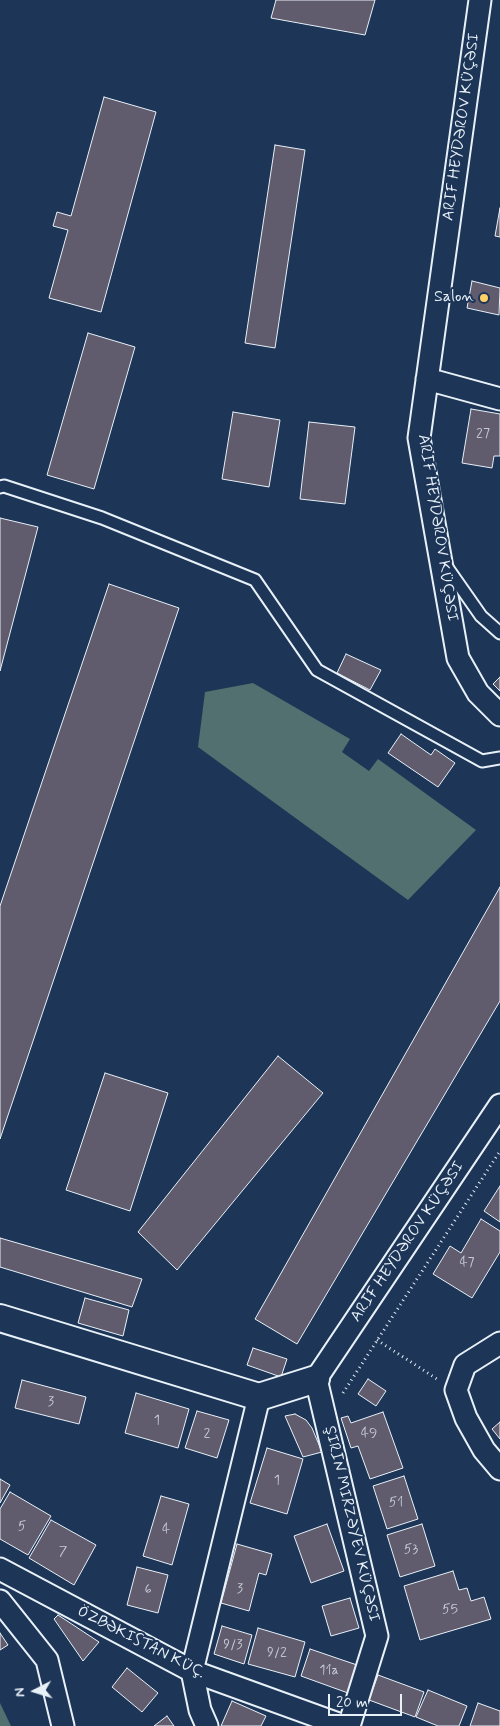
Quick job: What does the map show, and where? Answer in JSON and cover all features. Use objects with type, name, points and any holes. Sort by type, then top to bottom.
[{"type":"street","name":"ARIF HEYDƏROV KÜÇƏSI","points":[[480,0],[419,438],[458,658],[478,693],[500,715]]},
{"type":"street","points":[[427,379],[500,399]]},
{"type":"street","name":"ARIF HEYDƏROV KÜÇƏSI","points":[[316,1379],[500,1105]]},
{"type":"street","points":[[0,1318],[259,1397],[316,1379]]},
{"type":"street","points":[[500,1343],[465,1365],[456,1390],[466,1418],[484,1450],[500,1469]]},
{"type":"street","name":"ŞIRIN MIRZƏYEV KÜÇƏSI","points":[[316,1379],[377,1636],[348,1726]]},
{"type":"street","points":[[207,1726],[200,1710],[192,1671],[259,1397]]},
{"type":"street","name":"ÖZBƏKISTAN KÜÇ.","points":[[0,1569],[192,1671],[344,1726]]},
{"type":"street","points":[[0,1601],[46,1660],[63,1726]]},
{"type":"lane","points":[[0,487],[4,486],[102,518],[255,580],[317,670],[482,761],[500,758]]},
{"type":"lane","points":[[440,556],[481,616],[500,633]]},
{"type":"path","points":[[425,1372],[377,1340],[500,1150]]},
{"type":"green space","points":[[253,683],[350,739],[342,752],[369,771],[378,759],[476,830],[408,900],[198,747],[205,692]]},
{"type":"green space","points":[[0,1703],[11,1726],[0,1726]]},
{"type":"building","points":[[276,0],[375,0],[365,35],[271,18]]},
{"type":"building","points":[[104,97],[156,112],[101,312],[49,298],[68,230],[53,226],[57,212],[71,216]]},
{"type":"building","points":[[275,145],[305,150],[275,348],[245,343]]},
{"type":"building","points":[[500,208],[500,237],[495,236]]},
{"type":"building","name":"Salon","points":[[472,281],[500,288],[499,315],[467,308]]},
{"type":"building","points":[[88,333],[135,347],[94,489],[47,475]]},
{"type":"building","points":[[471,409],[500,414],[500,456],[494,456],[492,468],[462,463]]},
{"type":"building","points":[[233,412],[280,420],[269,487],[222,479]]},
{"type":"building","points":[[309,422],[355,427],[345,504],[300,499]]},
{"type":"building","points":[[0,518],[38,527],[0,671]]},
{"type":"building","points":[[109,584],[179,608],[0,1139],[0,906]]},
{"type":"building","points":[[346,654],[381,670],[370,690],[337,673]]},
{"type":"building","points":[[500,677],[500,691],[493,684]]},
{"type":"building","points":[[401,734],[431,755],[435,749],[455,763],[438,787],[388,753]]},
{"type":"building","points":[[500,887],[500,1001],[297,1344],[255,1319]]},
{"type":"building","points":[[278,1056],[323,1093],[177,1270],[138,1232]]},
{"type":"building","points":[[105,1073],[168,1093],[130,1211],[66,1190]]},
{"type":"building","points":[[500,1186],[500,1222],[484,1211]]},
{"type":"building","points":[[481,1219],[500,1231],[500,1252],[472,1298],[433,1274],[450,1246],[461,1253]]},
{"type":"building","points":[[0,1238],[142,1279],[132,1307],[0,1267]]},
{"type":"building","points":[[85,1298],[129,1310],[123,1336],[78,1323]]},
{"type":"building","points":[[253,1348],[287,1359],[281,1377],[247,1365]]},
{"type":"building","points":[[368,1379],[386,1391],[376,1406],[358,1394]]},
{"type":"building","points":[[22,1380],[86,1397],[79,1424],[15,1408]]},
{"type":"building","points":[[136,1393],[189,1409],[178,1448],[125,1433]]},
{"type":"building","points":[[197,1411],[229,1420],[217,1458],[185,1448]]},
{"type":"building","points":[[383,1412],[403,1468],[370,1479],[358,1446],[351,1448],[341,1418],[348,1416],[351,1423]]},
{"type":"building","points":[[295,1414],[306,1420],[312,1428],[322,1452],[303,1457],[285,1416]]},
{"type":"building","points":[[500,1422],[500,1439],[492,1429]]},
{"type":"building","points":[[267,1448],[303,1459],[287,1514],[250,1503]]},
{"type":"building","points":[[404,1476],[418,1519],[387,1529],[373,1486]]},
{"type":"building","points":[[0,1479],[10,1485],[0,1503]]},
{"type":"building","points":[[10,1492],[51,1516],[28,1555],[0,1539],[0,1509]]},
{"type":"building","points":[[161,1496],[189,1504],[172,1565],[143,1556]]},
{"type":"building","points":[[51,1520],[96,1545],[74,1585],[29,1558]]},
{"type":"building","points":[[327,1524],[344,1571],[311,1583],[294,1536]]},
{"type":"building","points":[[422,1524],[435,1566],[400,1577],[387,1535]]},
{"type":"building","points":[[237,1544],[272,1554],[266,1575],[259,1573],[249,1611],[221,1603]]},
{"type":"building","points":[[137,1567],[168,1575],[158,1613],[127,1605]]},
{"type":"building","points":[[453,1571],[459,1590],[467,1588],[471,1601],[484,1597],[491,1619],[420,1640],[404,1586]]},
{"type":"building","points":[[350,1598],[359,1628],[331,1636],[322,1606]]},
{"type":"building","points":[[58,1615],[99,1642],[83,1661],[54,1619]]},
{"type":"building","points":[[222,1626],[252,1635],[244,1664],[214,1654]]},
{"type":"building","points":[[258,1628],[305,1642],[295,1677],[248,1664]]},
{"type":"building","points":[[0,1633],[8,1645],[0,1650]]},
{"type":"building","points":[[310,1649],[357,1665],[348,1693],[301,1676]]},
{"type":"building","points":[[127,1668],[158,1693],[142,1712],[112,1687]]},
{"type":"building","points":[[378,1675],[424,1692],[415,1717],[369,1700]]},
{"type":"building","points":[[428,1690],[467,1706],[459,1726],[438,1726],[416,1717]]},
{"type":"building","points":[[232,1701],[266,1716],[261,1726],[221,1726]]},
{"type":"building","points":[[478,1703],[500,1711],[500,1726],[470,1726]]},
{"type":"building","points":[[167,1716],[174,1726],[154,1726]]},
{"type":"place","name":"Salon","points":[[484,298]]}]
